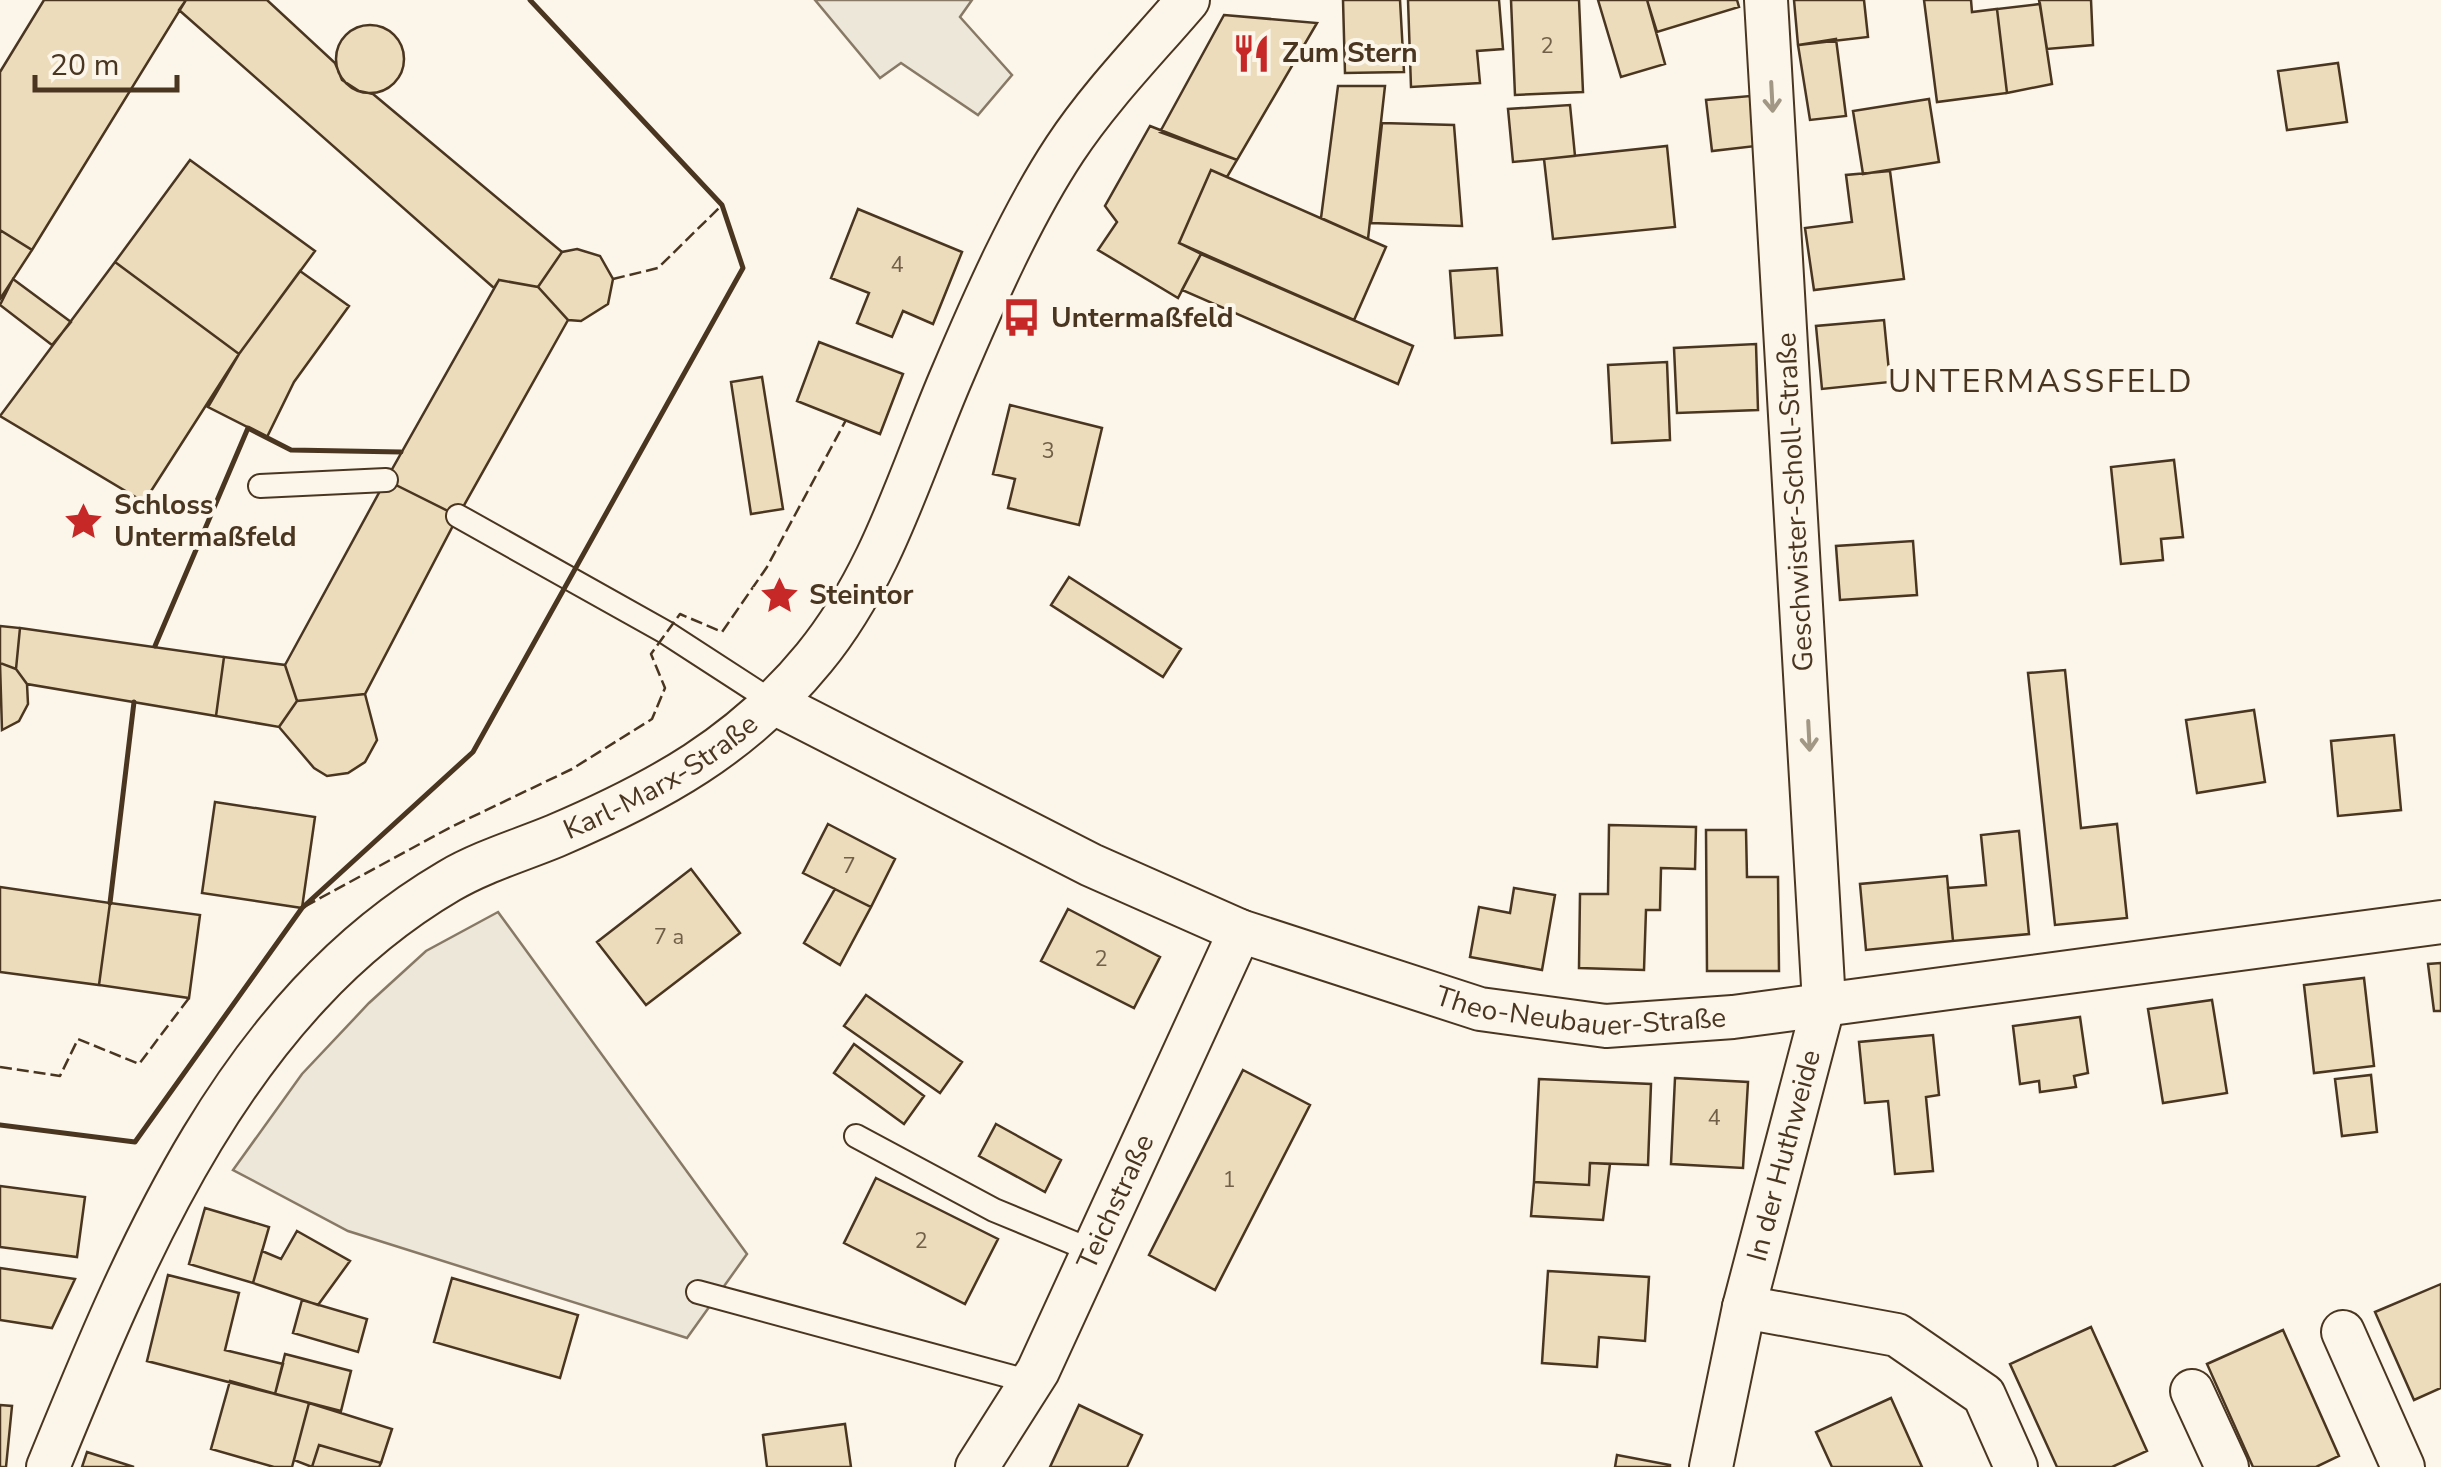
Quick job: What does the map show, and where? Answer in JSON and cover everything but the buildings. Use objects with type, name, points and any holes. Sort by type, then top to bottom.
[{"type":"street","name":"Karl-Marx-Straße","points":[[48,1467],[120,1290],[181,1174],[237,1084],[313,990],[385,922],[453,878],[638,800],[706,759],[776,704],[828,642],[880,555],[953,372],[1066,148],[1188,0]]},
{"type":"street","name":"Geschwister-Scholl-Straße","points":[[1766,0],[1824,1003]]},
{"type":"street","name":"Theo-Neubauer-Straße","points":[[776,704],[1091,865],[1240,930],[1480,1009],[1606,1026],[1733,1017],[2441,922]]},
{"type":"street","name":"Teichstraße","points":[[977,1467],[1031,1382],[1240,930]]},
{"type":"street","name":"In der Huthweide","points":[[1711,1467],[1744,1307],[1824,1003]]},
{"type":"street","points":[[1744,1307],[1897,1334],[1984,1395],[2016,1467]]},
{"type":"street","points":[[2343,1332],[2404,1467]]},
{"type":"street","points":[[2192,1392],[2227,1467]]},
{"type":"lane","points":[[260,486],[386,480]]},
{"type":"lane","points":[[458,516],[665,632],[776,704]]},
{"type":"lane","points":[[856,1136],[994,1210],[1093,1251]]},
{"type":"lane","points":[[698,1292],[1031,1382]]},
{"type":"shaded area","points":[[815,0],[972,0],[960,17],[1012,75],[978,115],[901,63],[880,78]]},
{"type":"shaded area","points":[[498,912],[747,1254],[687,1338],[348,1231],[233,1170],[302,1074],[369,1003],[426,951]]},
{"type":"fence","points":[[613,279],[658,268],[722,205]]},
{"type":"fence","points":[[245,989],[302,908],[451,827],[572,769],[652,719],[665,688],[651,654],[680,614],[722,632],[767,567],[846,420]]},
{"type":"fence","points":[[0,1067],[60,1076],[78,1039],[139,1064],[189,998]]},
{"type":"wall","points":[[0,1125],[135,1142],[302,908],[473,752],[743,268],[722,205],[530,0]]},
{"type":"wall","points":[[155,646],[248,428],[291,450],[401,452]]},
{"type":"wall","points":[[110,903],[134,702]]},
{"type":"place","name":"Zum Stern","points":[[1252,53]]},
{"type":"place","name":"Untermaßfeld","points":[[1021,318]]},
{"type":"place","name":"Schloss Untermaßfeld","points":[[84,521]]},
{"type":"place","name":"Steintor","points":[[779,595]]},
{"type":"district","name":"UNTERMASSFELD","points":[[2041,381]]}]
